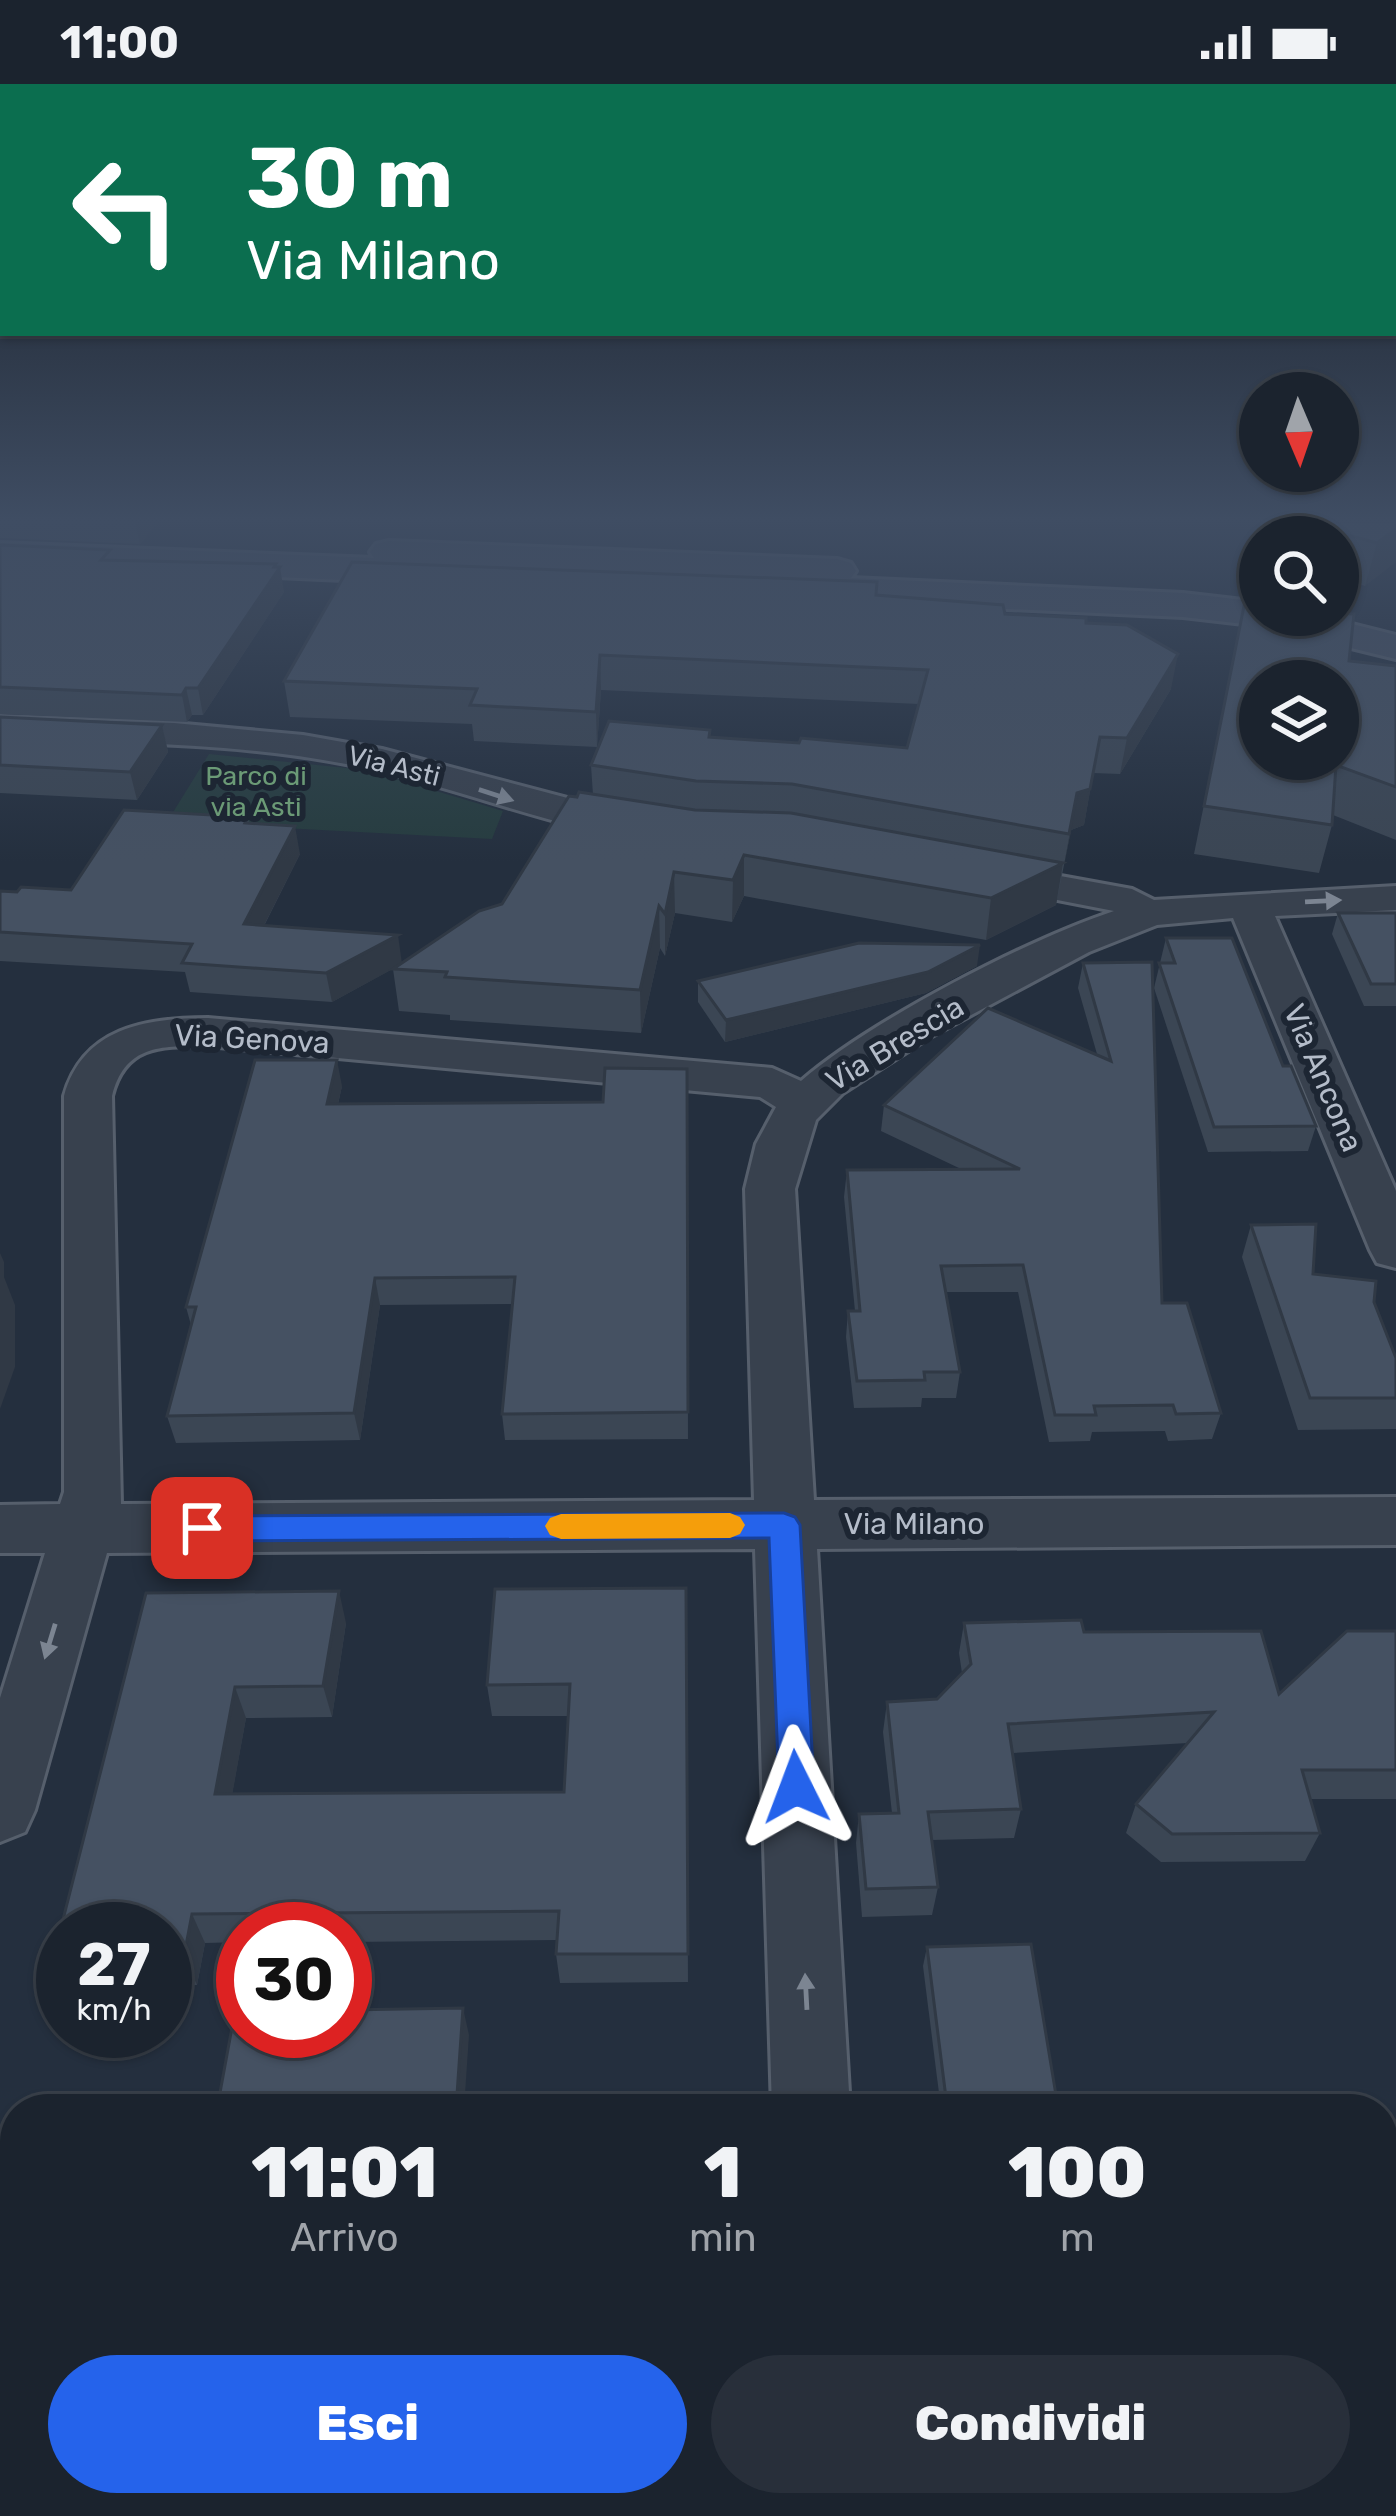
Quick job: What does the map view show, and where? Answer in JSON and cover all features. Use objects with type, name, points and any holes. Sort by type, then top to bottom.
[{"type":"main road","points":[[1352,636],[1396,647]]},
{"type":"street","name":"Via Asti","points":[[0,728],[264,741],[342,752],[399,764],[554,811],[658,830]]},
{"type":"street","points":[[945,867],[1165,911],[1396,898]]},
{"type":"street","name":"Via Ancona","points":[[1250,905],[1396,1250]]},
{"type":"street","name":"Via Brescia","points":[[810,2094],[770,1189],[775,1159],[803,1104],[826,1084],[932,1018],[1099,930],[1165,911]]},
{"type":"street","name":"Via Genova","points":[[84,1529],[94,1492],[88,1096],[98,1064],[112,1050],[136,1037],[208,1032],[772,1083],[803,1104]]},
{"type":"street","name":"Via Milano","points":[[0,1529],[1396,1521]]},
{"type":"street","points":[[0,1810],[84,1529]]},
{"type":"green space","name":"Parco di via Asti","points":[[209,754],[366,770],[503,811],[492,839],[167,822]]},
{"type":"building","points":[[0,635],[234,635],[198,688],[186,688],[182,695],[0,687]]},
{"type":"building","points":[[310,635],[1145,635],[1178,654],[1127,738],[1100,737],[1090,789],[1077,793],[1069,834],[792,784],[696,781],[591,765],[609,721],[710,730],[709,737],[799,743],[801,738],[907,748],[928,670],[600,655],[596,712],[470,705],[477,689],[284,681]]},
{"type":"building","points":[[1238,635],[1352,636],[1349,660],[1239,660],[1239,780],[1335,780],[1332,825],[1204,806]]},
{"type":"building","points":[[1359,662],[1396,666],[1396,787],[1359,773]]},
{"type":"building","points":[[0,717],[162,725],[130,772],[0,765]]},
{"type":"building","points":[[579,792],[695,810],[791,813],[1063,863],[991,898],[744,855],[733,880],[674,872],[665,914],[659,906],[640,990],[393,969],[479,911],[502,904],[569,796],[577,797]]},
{"type":"building","points":[[124,810],[248,817],[245,823],[295,826],[244,924],[398,935],[326,973],[182,963],[192,944],[0,932],[0,891],[17,892],[21,887],[71,890]]},
{"type":"building","points":[[1338,913],[1396,913],[1396,984],[1371,984]]},
{"type":"building","points":[[1166,938],[1232,938],[1283,1066],[1291,1066],[1316,1126],[1214,1127],[1159,963],[1175,963]]},
{"type":"building","points":[[859,943],[980,945],[928,972],[726,1020],[698,981]]},
{"type":"building","points":[[1152,962],[1162,1303],[1187,1303],[1221,1413],[1176,1414],[1173,1405],[1094,1406],[1096,1415],[1055,1415],[1023,1265],[941,1266],[960,1372],[924,1372],[925,1380],[857,1381],[848,1311],[860,1311],[847,1170],[1020,1169],[884,1105],[988,1008],[1111,1061],[1083,963]]},
{"type":"building","points":[[255,1060],[337,1060],[327,1104],[603,1102],[605,1068],[687,1069],[688,1412],[502,1414],[515,1277],[375,1278],[354,1413],[167,1416],[196,1307],[186,1307]]},
{"type":"building","points":[[1316,1224],[1313,1274],[1376,1281],[1374,1302],[1396,1358],[1396,1398],[1310,1398],[1251,1225]]},
{"type":"building","points":[[686,1588],[688,1954],[556,1954],[559,1911],[372,1913],[372,1902],[216,1902],[216,1914],[192,1914],[192,1902],[67,1902],[146,1593],[339,1591],[323,1686],[235,1687],[215,1794],[564,1792],[570,1684],[487,1685],[495,1589]]},
{"type":"building","points":[[1081,1620],[1084,1632],[1261,1631],[1279,1694],[1347,1631],[1396,1631],[1396,1770],[1302,1770],[1320,1833],[1172,1834],[1136,1804],[1214,1712],[1008,1724],[1021,1809],[928,1812],[938,1887],[866,1889],[859,1814],[899,1813],[887,1702],[937,1699],[971,1664],[964,1623]]},
{"type":"building","points":[[1031,1944],[1056,2094],[945,2094],[927,1947]]},
{"type":"building","points":[[463,2008],[457,2094],[220,2094],[226,2058],[372,2058],[372,2010]]},
{"type":"slow traffic","points":[[561,1526],[730,1525]]},
{"type":"route","points":[[202,1528],[784,1525],[796,1787]]}]
